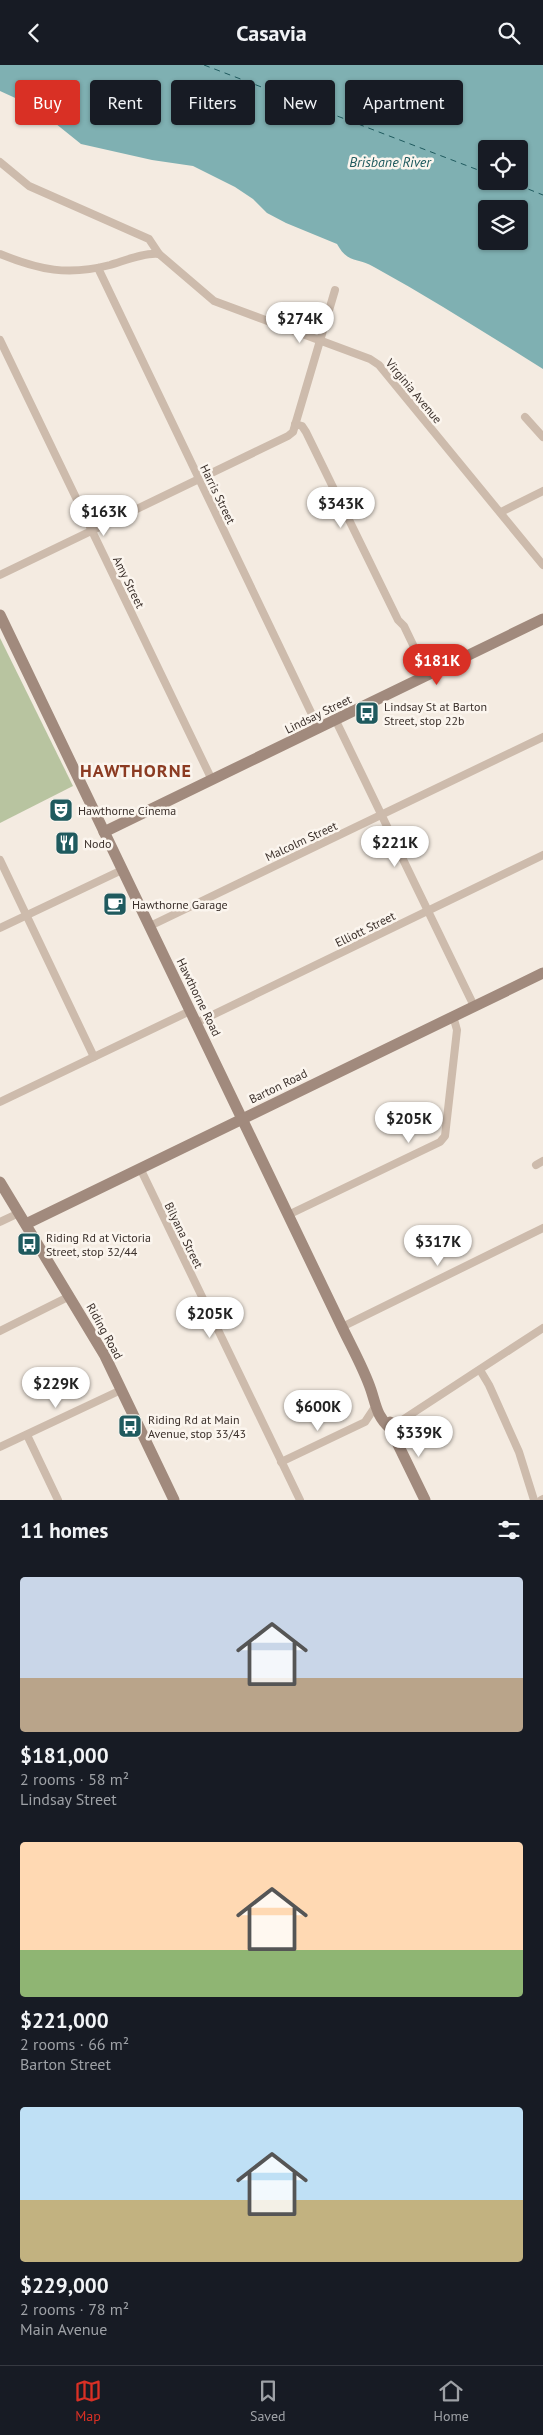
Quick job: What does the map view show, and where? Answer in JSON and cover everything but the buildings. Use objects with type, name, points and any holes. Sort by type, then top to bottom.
[{"type":"street","name":"Virginia Avenue","points":[[0,162],[30,186],[150,239],[159,254],[214,301],[361,354],[378,365],[543,565]]},
{"type":"street","points":[[0,254],[32,267],[71,271],[98,268],[159,254]]},
{"type":"street","name":"Harris Street","points":[[98,268],[319,729]]},
{"type":"street","points":[[0,575],[293,432],[335,290]]},
{"type":"street","name":"Amy Street","points":[[0,340],[212,780]]},
{"type":"street","points":[[526,417],[543,437]]},
{"type":"street","points":[[295,424],[302,426],[306,432],[398,620],[404,626],[428,676]]},
{"type":"street","points":[[500,513],[543,491]]},
{"type":"street","name":"Hawthorne Road","points":[[0,615],[342,1327],[372,1392],[375,1407],[383,1422],[390,1428]]},
{"type":"street","name":"Lindsay Street","points":[[104,832],[543,619]]},
{"type":"street","points":[[336,721],[474,1006]]},
{"type":"street","name":"Malcolm Street","points":[[150,926],[543,737]]},
{"type":"street","name":"Elliott Street","points":[[196,1023],[543,855]]},
{"type":"street","points":[[0,861],[94,1057]]},
{"type":"street","points":[[0,928],[122,870]]},
{"type":"street","name":"Barton Road","points":[[26,1224],[543,973]]},
{"type":"street","points":[[0,1102],[190,1011]]},
{"type":"street","points":[[288,1215],[440,1142],[445,1136],[457,1030],[453,1016]]},
{"type":"street","name":"Bilyana Street","points":[[140,1168],[300,1500]]},
{"type":"street","name":"Riding Road","points":[[0,1182],[105,1356],[174,1500]]},
{"type":"street","points":[[0,1222],[19,1213]]},
{"type":"street","points":[[342,1327],[543,1228]]},
{"type":"street","points":[[0,1331],[70,1296]]},
{"type":"street","points":[[390,1428],[543,1328]]},
{"type":"street","points":[[480,1369],[519,1452],[534,1500]]},
{"type":"street","points":[[0,1447],[121,1390]]},
{"type":"street","name":"Hawthorne Road","points":[[372,1392],[379,1397],[389,1420],[390,1428],[425,1500]]},
{"type":"street","points":[[281,1462],[367,1420],[375,1407]]},
{"type":"street","points":[[27,1435],[58,1500]]},
{"type":"green space","points":[[0,638],[73,786],[0,823]]},
{"type":"water","name":"Brisbane River","points":[[0,65],[543,65],[543,369],[396,279],[368,264],[345,255],[337,244],[267,213],[253,199],[235,187],[193,166],[152,160],[81,144],[57,125],[80,125],[80,80],[15,80],[15,98],[0,91]]},
{"type":"ferry route","points":[[204,65],[478,170]]},
{"type":"ferry route","points":[[528,189],[543,195]]},
{"type":"place","name":"Lindsay St at Barton Street, stop 22b","points":[[367,713]]},
{"type":"place","name":"Hawthorne Cinema","points":[[61,810]]},
{"type":"place","name":"Nodo","points":[[67,843]]},
{"type":"place","name":"Hawthorne Garage","points":[[115,904]]},
{"type":"place","name":"Riding Rd at Victoria Street, stop 32/44","points":[[29,1244]]},
{"type":"place","name":"Riding Rd at Main Avenue, stop 33/43","points":[[130,1426]]},
{"type":"district","name":"HAWTHORNE","points":[[136,770]]}]
